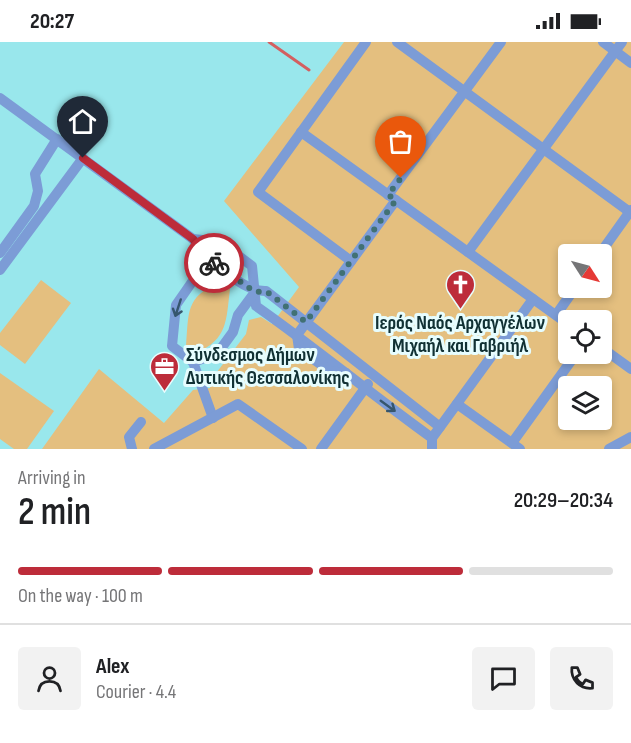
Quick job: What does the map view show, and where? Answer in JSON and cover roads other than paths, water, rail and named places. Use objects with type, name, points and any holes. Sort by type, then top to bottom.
[{"type":"street","points":[[351,261],[258,192],[366,42]]},
{"type":"street","points":[[397,42],[631,212],[607,244]]},
{"type":"street","points":[[501,42],[464,91],[351,261],[297,335],[299,349],[330,371],[347,373],[432,444],[440,427],[533,299]]},
{"type":"street","points":[[603,42],[618,46],[631,63]]},
{"type":"street","points":[[468,252],[618,46]]},
{"type":"street","points":[[0,98],[193,239],[208,259],[255,292],[266,291],[347,352],[373,376],[440,427]]},
{"type":"street","points":[[301,132],[556,315],[568,298]]},
{"type":"street","points":[[0,253],[34,206],[38,191],[35,174],[57,140]]},
{"type":"street","points":[[0,270],[83,158]]},
{"type":"street","points":[[193,239],[220,242],[252,266],[256,306],[297,335]]},
{"type":"street","points":[[208,259],[176,305],[172,346],[193,362],[213,418]]},
{"type":"street","points":[[193,362],[217,354],[233,332],[238,315],[255,292]]},
{"type":"street","points":[[612,354],[630,366]]},
{"type":"street","points":[[457,404],[516,446],[569,364]]},
{"type":"street","points":[[321,449],[373,376]]},
{"type":"street","points":[[154,449],[169,446],[238,404],[302,449]]},
{"type":"street","points":[[132,449],[129,437],[141,422]]},
{"type":"street","points":[[609,449],[631,437]]},
{"type":"waterway","points":[[269,42],[309,70]]},
{"type":"place","name":"Ιερός Ναός Αρχαγγέλων Μιχαήλ και Γαβριήλ","points":[[460,310]]},
{"type":"place","name":"Σύνδεσμος Δήμων Δυτικής Θεσσαλονίκης","points":[[165,392]]}]
